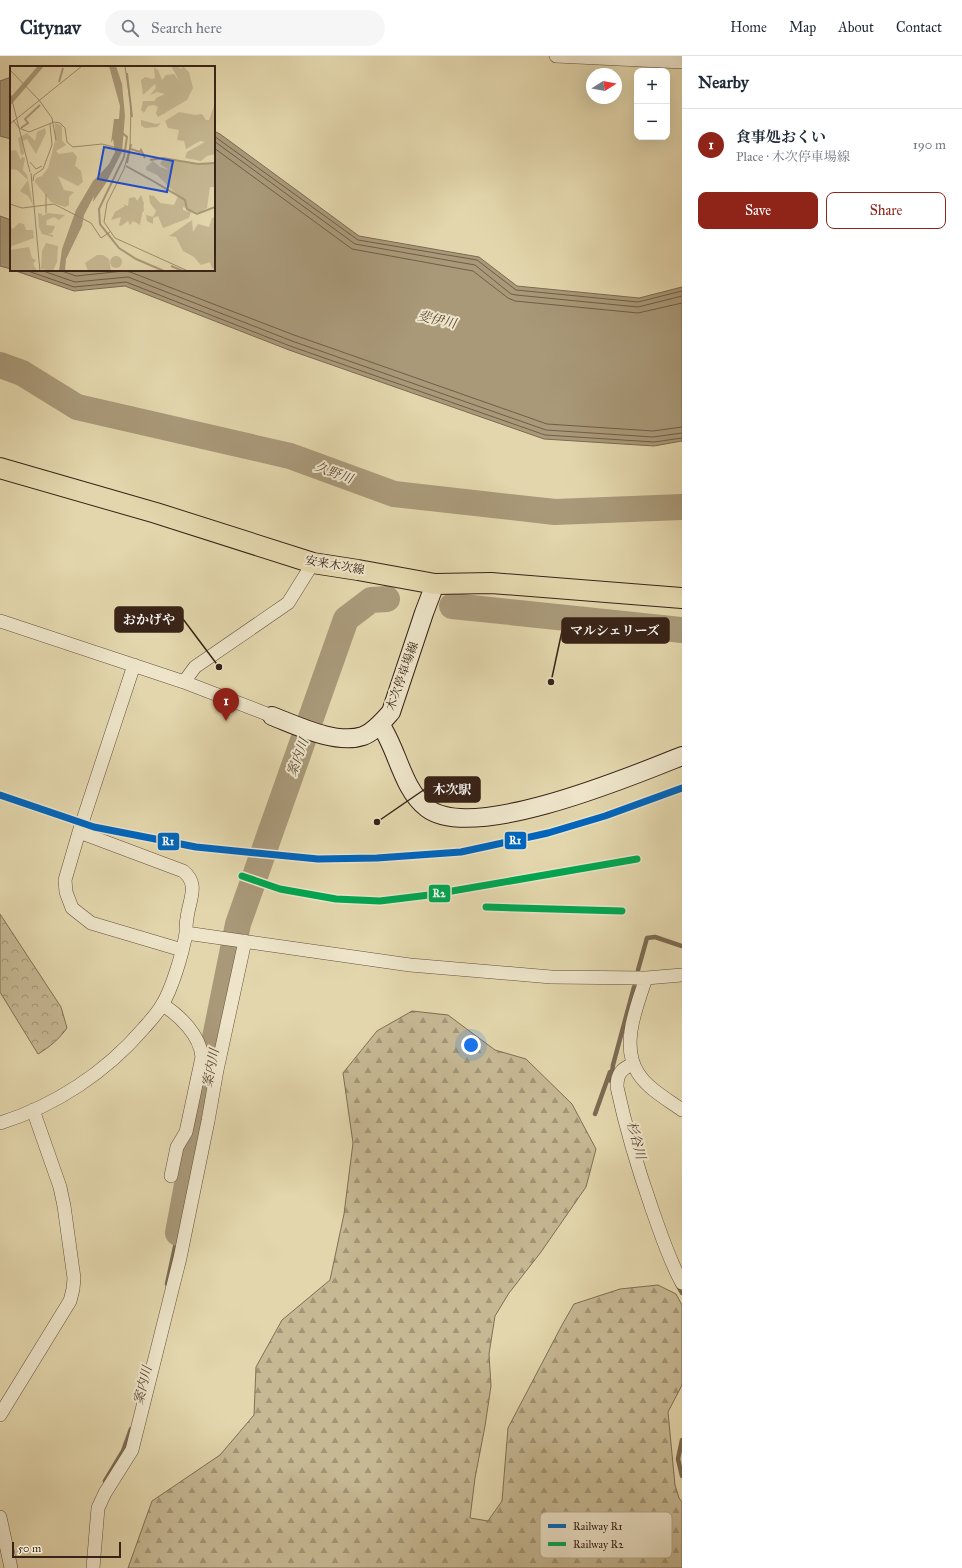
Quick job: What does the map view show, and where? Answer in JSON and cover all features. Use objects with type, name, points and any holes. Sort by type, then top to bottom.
[{"type":"main road","name":"安来木次線","points":[[0,468],[156,513],[313,563],[435,584],[490,583],[682,598]]},
{"type":"street","points":[[556,56],[682,62]]},
{"type":"street","points":[[184,682],[195,667],[288,603],[313,563]]},
{"type":"street","name":"木次停車場線","points":[[272,716],[302,728],[342,739],[364,736],[380,724],[391,712],[435,584]]},
{"type":"street","points":[[0,621],[184,682],[272,716]]},
{"type":"street","points":[[134,665],[79,832],[66,880],[66,892],[72,908],[91,923],[182,950]]},
{"type":"street","points":[[380,724],[388,736],[412,792],[428,808],[439,814],[450,817],[482,817],[514,812],[616,782],[682,756]]},
{"type":"street","points":[[0,1122],[33,1110],[99,1072],[134,1040],[163,1004],[182,950],[193,891],[192,880],[189,875],[183,871],[79,832]]},
{"type":"street","points":[[186,933],[410,965],[551,977],[646,978],[682,975]]},
{"type":"street","points":[[171,1176],[177,1147],[186,1132],[209,1068],[244,941]]},
{"type":"street","points":[[646,978],[634,1016],[631,1036],[633,1064],[646,1083],[682,1110]]},
{"type":"street","points":[[93,1568],[98,1508],[105,1493],[132,1450],[180,1258],[207,1128],[209,1068],[196,1038],[175,1013],[163,1004]]},
{"type":"street","points":[[633,1064],[623,1068],[619,1072],[617,1087],[641,1176],[658,1228],[675,1271],[682,1283]]},
{"type":"street","points":[[0,1415],[70,1301],[73,1289],[74,1267],[60,1187],[33,1110]]},
{"type":"street","points":[[0,1517],[11,1568]]},
{"type":"green space","points":[[0,914],[61,1007],[67,1028],[61,1036],[38,1054],[0,992]]},
{"type":"green space","points":[[412,1011],[448,1015],[495,1050],[526,1059],[572,1104],[596,1149],[586,1187],[541,1252],[509,1293],[495,1316],[489,1354],[491,1386],[475,1478],[470,1518],[488,1521],[502,1501],[508,1428],[574,1304],[620,1289],[658,1285],[676,1294],[682,1305],[682,1385],[668,1412],[675,1485],[679,1498],[682,1502],[682,1568],[128,1568],[152,1501],[220,1455],[254,1415],[256,1367],[282,1320],[330,1280],[344,1214],[353,1143],[343,1073],[377,1031]]},
{"type":"water","points":[[10,77],[10,139],[0,136],[0,81]]},
{"type":"water","name":"斐伊川","points":[[215,132],[359,236],[479,257],[517,286],[639,298],[682,287],[682,441],[654,446],[544,439],[289,350],[125,286],[74,291],[16,271],[215,271]]},
{"type":"water","points":[[0,216],[10,220],[10,269],[0,266]]},
{"type":"waterway","name":"久野川","points":[[0,365],[22,373],[77,407],[290,456],[394,494],[555,512],[682,507]]},
{"type":"waterway","name":"案内川","points":[[178,1233],[205,1087],[238,924],[346,619],[371,600],[387,599]]},
{"type":"waterway","name":"案内川","points":[[452,606],[682,630]]},
{"type":"waterway","name":"杉谷川","points":[[638,970],[647,938],[655,937],[682,946]]},
{"type":"waterway","name":"杉谷川","points":[[611,1081],[613,1065],[634,987]]},
{"type":"waterway","points":[[595,1114],[610,1072]]},
{"type":"waterway","name":"案内川","points":[[167,1284],[178,1233]]},
{"type":"waterway","name":"杉谷川","points":[[677,1284],[682,1293]]},
{"type":"waterway","name":"案内川","points":[[105,1481],[123,1451],[131,1429]]},
{"type":"waterway","name":"杉谷川","points":[[682,1440],[678,1459],[682,1476]]},
{"type":"rail line","name":"R1","points":[[0,795],[94,827],[196,847],[318,859],[377,858],[461,852],[548,833],[605,816],[682,788]]},
{"type":"rail line","name":"R2","points":[[242,876],[280,889],[336,899],[380,901],[429,895],[637,859]]},
{"type":"rail line","name":"R2","points":[[486,907],[622,911]]},
{"type":"place","name":"おかげや","points":[[219,667]]},
{"type":"place","name":"マルシェリーズ","points":[[551,682]]},
{"type":"place","name":"食事処おくい","points":[[226,721]]},
{"type":"place","name":"木次駅","points":[[377,822]]}]
